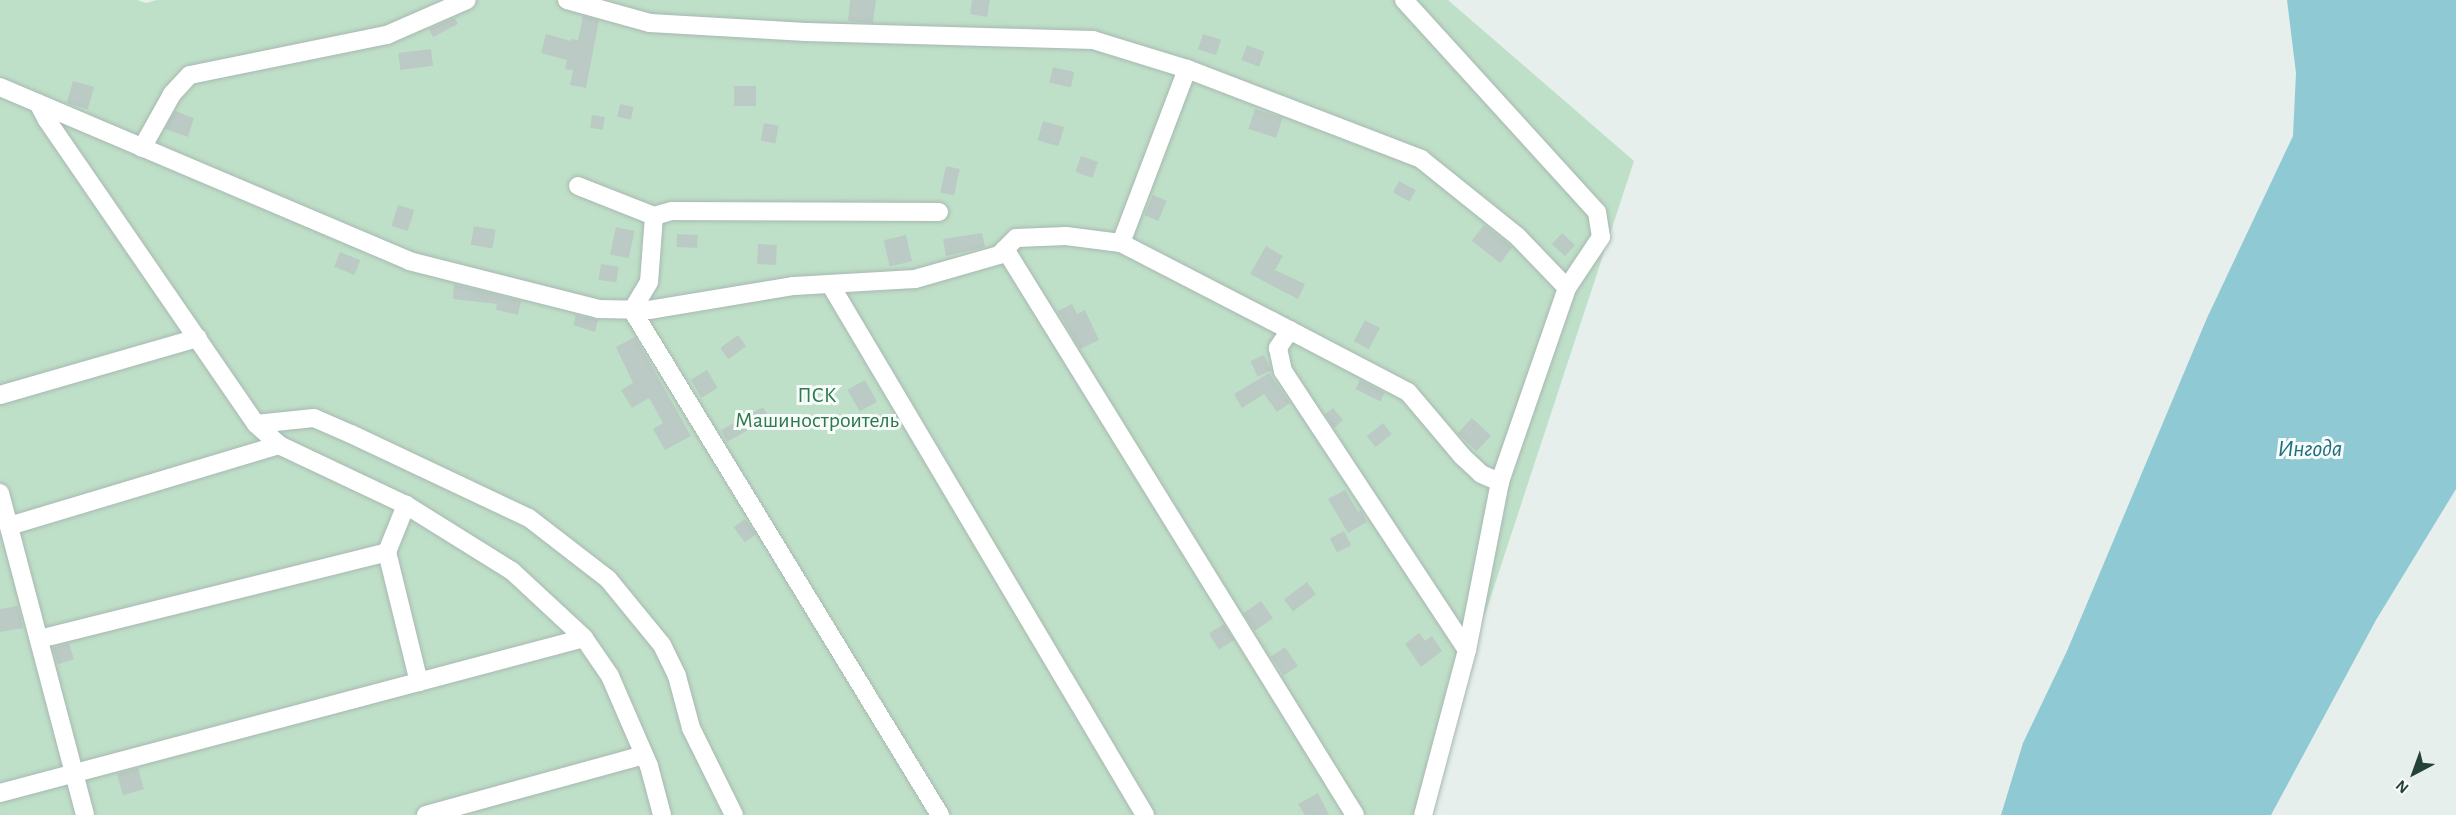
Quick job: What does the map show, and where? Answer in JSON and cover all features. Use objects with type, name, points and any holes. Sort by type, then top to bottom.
[{"type":"street","points":[[142,148],[172,94],[190,75],[387,35],[467,0]]},
{"type":"street","points":[[567,0],[650,23],[806,32],[1093,40],[1187,69],[1421,159],[1517,236],[1567,288]]},
{"type":"street","points":[[1404,0],[1597,212],[1601,237],[1567,288],[1500,482],[1467,650],[1423,815]]},
{"type":"street","points":[[1121,243],[1187,69]]},
{"type":"street","points":[[0,87],[409,261],[599,309],[649,310],[794,286],[915,279],[999,255],[1016,238],[1066,236],[1121,243],[1408,392],[1462,456],[1481,474],[1500,482]]},
{"type":"street","points":[[38,103],[47,120],[256,424],[279,445],[406,505],[512,571],[584,638],[610,676],[644,755],[662,815]]},
{"type":"street","points":[[578,186],[654,216],[671,211],[939,212]]},
{"type":"street","points":[[632,310],[649,282],[654,216]]},
{"type":"street","points":[[1005,249],[1355,815]]},
{"type":"street","points":[[830,284],[1146,815]]},
{"type":"street","points":[[632,310],[940,815]]},
{"type":"street","points":[[1290,330],[1278,348],[1283,371],[1467,650]]},
{"type":"street","points":[[0,395],[198,338]]},
{"type":"street","points":[[256,424],[314,418],[351,434],[528,518],[608,579],[662,645],[677,676],[691,728],[734,815]]},
{"type":"street","points":[[9,526],[279,445]]},
{"type":"street","points":[[0,494],[85,815]]},
{"type":"street","points":[[406,505],[387,552],[419,682]]},
{"type":"street","points":[[39,639],[387,552]]},
{"type":"street","points":[[0,793],[584,638]]},
{"type":"street","points":[[426,815],[644,755]]},
{"type":"green space","name":"ПСК Машиностроитель","points":[[0,0],[137,0],[146,3],[157,0],[1448,0],[1634,161],[1419,815],[0,815]]},
{"type":"water","name":"Ингода","points":[[2287,0],[2456,0],[2456,489],[2376,620],[2271,815],[2001,815],[2023,743],[2067,651],[2207,318],[2293,136],[2296,73]]},
{"type":"building","points":[[850,0],[876,0],[873,23],[848,21]]},
{"type":"building","points":[[972,0],[990,0],[987,17],[970,14]]},
{"type":"building","points":[[583,16],[599,20],[586,88],[570,85],[573,70],[565,69],[567,60],[541,53],[546,34],[571,41],[571,39],[578,40]]},
{"type":"building","points":[[455,18],[458,24],[433,37],[429,29]]},
{"type":"building","points":[[1203,34],[1221,40],[1216,55],[1198,49]]},
{"type":"building","points":[[1247,45],[1265,52],[1259,67],[1241,60]]},
{"type":"building","points":[[431,49],[433,66],[400,70],[398,53]]},
{"type":"building","points":[[1053,67],[1074,72],[1071,88],[1049,83]]},
{"type":"building","points":[[73,81],[94,87],[88,109],[67,103]]},
{"type":"building","points":[[734,86],[756,86],[756,106],[734,106]]},
{"type":"building","points":[[620,104],[634,107],[631,120],[617,117]]},
{"type":"building","points":[[1255,109],[1283,118],[1276,138],[1249,129]]},
{"type":"building","points":[[175,111],[194,118],[188,137],[165,129]]},
{"type":"building","points":[[592,115],[605,117],[603,130],[590,128]]},
{"type":"building","points":[[1043,121],[1064,127],[1059,146],[1037,140]]},
{"type":"building","points":[[764,123],[779,126],[775,144],[761,141]]},
{"type":"building","points":[[1081,156],[1098,162],[1092,178],[1075,172]]},
{"type":"building","points":[[946,166],[960,169],[954,195],[940,192]]},
{"type":"building","points":[[1399,181],[1416,190],[1410,201],[1393,192]]},
{"type":"building","points":[[1153,195],[1167,201],[1158,221],[1144,215]]},
{"type":"building","points":[[398,205],[414,210],[408,231],[392,226]]},
{"type":"building","points":[[1484,225],[1512,247],[1500,263],[1472,241]]},
{"type":"building","points":[[474,226],[496,230],[492,249],[471,245]]},
{"type":"building","points":[[616,227],[635,231],[629,258],[610,254]]},
{"type":"building","points":[[982,233],[985,247],[946,256],[943,239]]},
{"type":"building","points":[[1562,233],[1575,245],[1565,256],[1552,244]]},
{"type":"building","points":[[677,234],[698,235],[697,248],[676,247]]},
{"type":"building","points":[[906,235],[912,261],[890,266],[884,240]]},
{"type":"building","points":[[758,244],[777,245],[776,265],[757,264]]},
{"type":"building","points":[[1266,246],[1283,256],[1275,270],[1305,284],[1298,299],[1250,274]]},
{"type":"building","points":[[340,252],[360,260],[354,275],[334,267]]},
{"type":"building","points":[[601,264],[619,267],[616,283],[598,280]]},
{"type":"building","points":[[454,284],[521,301],[518,315],[496,310],[497,304],[453,299]]},
{"type":"building","points":[[1072,304],[1077,314],[1085,310],[1099,340],[1080,349],[1058,311]]},
{"type":"building","points":[[576,315],[598,320],[595,332],[573,325]]},
{"type":"building","points":[[1365,320],[1380,328],[1369,349],[1354,341]]},
{"type":"building","points":[[738,335],[746,346],[728,359],[720,348]]},
{"type":"building","points":[[635,337],[691,436],[665,450],[653,429],[663,423],[649,398],[632,408],[621,390],[633,383],[616,347]]},
{"type":"building","points":[[1264,355],[1271,370],[1258,377],[1250,361]]},
{"type":"building","points":[[707,370],[718,388],[702,398],[691,380]]},
{"type":"building","points":[[1269,373],[1290,403],[1277,412],[1264,394],[1242,408],[1234,394]]},
{"type":"building","points":[[865,380],[877,402],[860,412],[848,390]]},
{"type":"building","points":[[1360,380],[1385,393],[1380,402],[1355,389]]},
{"type":"building","points":[[763,407],[769,418],[727,442],[721,430]]},
{"type":"building","points":[[1333,408],[1343,420],[1334,428],[1325,414]]},
{"type":"building","points":[[1472,418],[1491,436],[1477,451],[1458,433]]},
{"type":"building","points":[[1383,423],[1392,434],[1375,447],[1367,436]]},
{"type":"building","points":[[1345,490],[1358,512],[1361,510],[1367,522],[1348,533],[1328,499]]},
{"type":"building","points":[[745,519],[756,534],[745,543],[734,527]]},
{"type":"building","points":[[1344,531],[1351,545],[1337,553],[1330,538]]},
{"type":"building","points":[[1307,582],[1316,594],[1293,611],[1284,599]]},
{"type":"building","points":[[1261,601],[1273,618],[1255,631],[1243,614]]},
{"type":"building","points":[[18,606],[23,628],[0,632],[0,609]]},
{"type":"building","points":[[1224,624],[1234,640],[1219,650],[1209,634]]},
{"type":"building","points":[[1419,633],[1425,641],[1432,636],[1442,651],[1421,667],[1405,644]]},
{"type":"building","points":[[69,643],[74,659],[58,664],[53,648]]},
{"type":"building","points":[[1285,647],[1298,666],[1284,676],[1271,657]]},
{"type":"building","points":[[138,768],[144,789],[123,795],[117,774]]},
{"type":"building","points":[[1318,793],[1329,815],[1305,815],[1298,804]]}]
